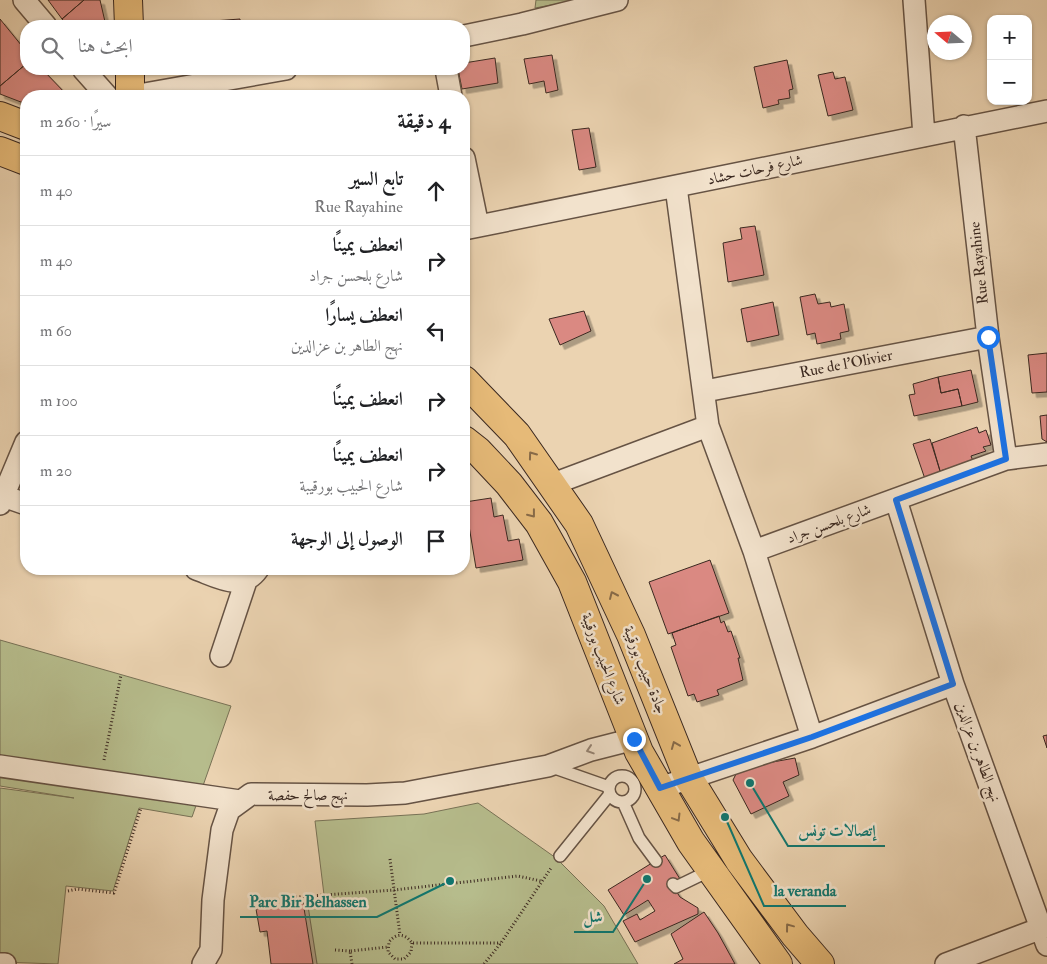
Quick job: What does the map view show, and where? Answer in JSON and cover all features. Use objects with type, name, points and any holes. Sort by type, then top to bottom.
[{"type":"main road","points":[[128,0],[129,20]]},
{"type":"main road","points":[[130,75],[132,90]]},
{"type":"main road","points":[[0,116],[20,124]]},
{"type":"main road","points":[[0,151],[20,159]]},
{"type":"main road","name":"جادة حبيب بورقيبة","points":[[470,386],[517,435],[553,484],[579,524],[600,565],[631,635],[688,777],[739,860],[795,935],[820,964]]},
{"type":"main road","name":"شارع الحبيب بورقيبة","points":[[470,445],[509,484],[539,523],[572,582],[606,664],[636,746],[647,789],[712,870],[772,962]]},
{"type":"street","points":[[24,0],[41,20]]},
{"type":"street","points":[[470,35],[617,0]]},
{"type":"street","points":[[914,0],[924,136]]},
{"type":"street","points":[[88,75],[102,90]]},
{"type":"street","points":[[166,90],[252,75]]},
{"type":"street","points":[[447,75],[450,90]]},
{"type":"street","name":"شارع فرحات حشاد","points":[[471,227],[1047,110]]},
{"type":"street","name":"Rue Rayahine","points":[[964,126],[988,337],[1006,459]]},
{"type":"street","points":[[676,186],[705,391],[708,426],[754,551],[812,737]]},
{"type":"street","name":"Rue de l'Olivier","points":[[705,391],[988,337]]},
{"type":"street","points":[[553,484],[708,426]]},
{"type":"street","name":"شارع بلحسن جراد","points":[[754,551],[1006,459],[1047,454]]},
{"type":"street","points":[[20,456],[1,500],[20,503]]},
{"type":"street","name":"نهج الطاهر بن عزالدين","points":[[896,500],[953,684],[1045,933]]},
{"type":"street","points":[[213,575],[236,583],[252,575]]},
{"type":"street","points":[[221,656],[252,575]]},
{"type":"street","points":[[647,789],[812,737],[953,684]]},
{"type":"street","name":"نهج صالح حفصة","points":[[240,801],[251,794],[367,795],[405,793],[548,766],[591,750],[636,746]]},
{"type":"street","points":[[0,766],[240,801]]},
{"type":"street","points":[[203,964],[211,950],[214,900],[222,830],[229,810],[240,801]]},
{"type":"street","points":[[946,964],[1045,933]]},
{"type":"street","points":[[0,964],[5,964]]},
{"type":"lane","points":[[625,776],[636,746]]},
{"type":"lane","points":[[548,766],[609,790],[615,800],[623,802],[647,789]]},
{"type":"lane","points":[[560,856],[609,790],[616,777],[625,776],[647,789]]},
{"type":"lane","points":[[623,802],[639,838],[656,861]]},
{"type":"lane","points":[[673,884],[676,886],[712,870]]},
{"type":"path","points":[[484,964],[502,943],[541,881],[560,856]]},
{"type":"path","points":[[390,859],[400,935]]},
{"type":"path","points":[[296,897],[394,890],[518,876],[541,881]]},
{"type":"path","points":[[412,943],[411,952],[404,959],[395,959],[391,956],[388,947],[392,938],[400,935],[405,936],[412,943],[502,943]]},
{"type":"path","points":[[335,950],[350,951],[388,947]]},
{"type":"path","points":[[350,951],[352,964]]},
{"type":"green space","points":[[536,0],[578,0],[535,8]]},
{"type":"green space","points":[[0,640],[231,706],[192,817],[139,808],[113,891],[66,886],[58,964],[0,962],[0,788],[74,798],[0,786]]},
{"type":"green space","points":[[478,803],[556,858],[604,906],[638,964],[317,964],[308,906],[325,903],[315,821],[424,814]]},
{"type":"building","points":[[48,0],[84,0],[62,19]]},
{"type":"building","points":[[84,0],[100,0],[105,20],[63,20]]},
{"type":"building","points":[[0,19],[20,44],[20,69],[0,86]]},
{"type":"building","points":[[552,55],[558,90],[546,93],[544,81],[529,84],[524,59]]},
{"type":"building","points":[[495,58],[498,83],[462,89],[459,75],[470,75],[470,62]]},
{"type":"building","points":[[787,60],[793,89],[789,90],[790,98],[778,100],[779,104],[763,108],[754,67]]},
{"type":"building","points":[[20,69],[20,75],[48,75],[62,90],[20,90],[20,102],[0,94],[0,86]]},
{"type":"building","points":[[833,72],[835,79],[845,77],[853,110],[828,116],[818,75]]},
{"type":"building","points":[[195,75],[216,75],[196,79]]},
{"type":"building","points":[[589,128],[596,167],[579,170],[572,130]]},
{"type":"building","points":[[755,226],[764,275],[728,282],[723,243],[742,239],[740,228]]},
{"type":"building","points":[[815,294],[818,304],[830,302],[831,307],[844,304],[849,331],[840,333],[841,339],[817,344],[815,333],[807,335],[800,297]]},
{"type":"building","points":[[773,302],[779,335],[747,342],[741,309]]},
{"type":"building","points":[[584,311],[591,331],[560,345],[549,319]]},
{"type":"building","points":[[1047,353],[1047,392],[1032,393],[1028,355]]},
{"type":"building","points":[[971,370],[978,402],[962,406],[958,389],[941,393],[938,377]]},
{"type":"building","points":[[938,377],[941,393],[958,389],[962,406],[914,416],[909,395],[915,394],[913,384]]},
{"type":"building","points":[[1047,415],[1047,442],[1042,439],[1040,416]]},
{"type":"building","points":[[977,427],[979,433],[986,430],[991,445],[983,447],[986,451],[971,456],[973,461],[940,471],[932,443]]},
{"type":"building","points":[[930,439],[941,474],[925,479],[913,444]]},
{"type":"building","points":[[491,498],[494,517],[503,515],[508,541],[519,539],[523,560],[476,568],[470,532],[470,501]]},
{"type":"building","points":[[710,560],[729,613],[668,634],[649,582]]},
{"type":"building","points":[[719,616],[721,623],[724,621],[728,632],[731,631],[740,658],[738,658],[743,680],[717,690],[719,695],[697,702],[694,694],[688,696],[671,647],[676,645],[672,633]]},
{"type":"building","points":[[1047,735],[1047,748],[1043,736]]},
{"type":"building","points":[[795,758],[799,775],[783,782],[789,796],[751,814],[733,780],[739,768]]},
{"type":"building","points":[[665,855],[680,879],[672,885],[680,897],[698,908],[698,914],[635,942],[623,921],[637,914],[640,920],[655,911],[648,900],[624,915],[608,890]]},
{"type":"building","points":[[303,902],[313,964],[271,964],[267,931],[260,932],[256,909]]},
{"type":"building","points":[[704,912],[735,964],[674,964],[683,959],[671,934]]},
{"type":"place","name":"إتصالات تونس","points":[[750,783]]},
{"type":"place","name":"la veranda","points":[[725,817]]},
{"type":"place","name":"شل","points":[[647,879]]},
{"type":"place","name":"Parc Bir Belhassen","points":[[450,881]]},
{"type":"route","points":[[634,739],[639,752],[660,788],[688,777],[812,737],[953,684],[896,500],[1006,459],[988,337]]}]
